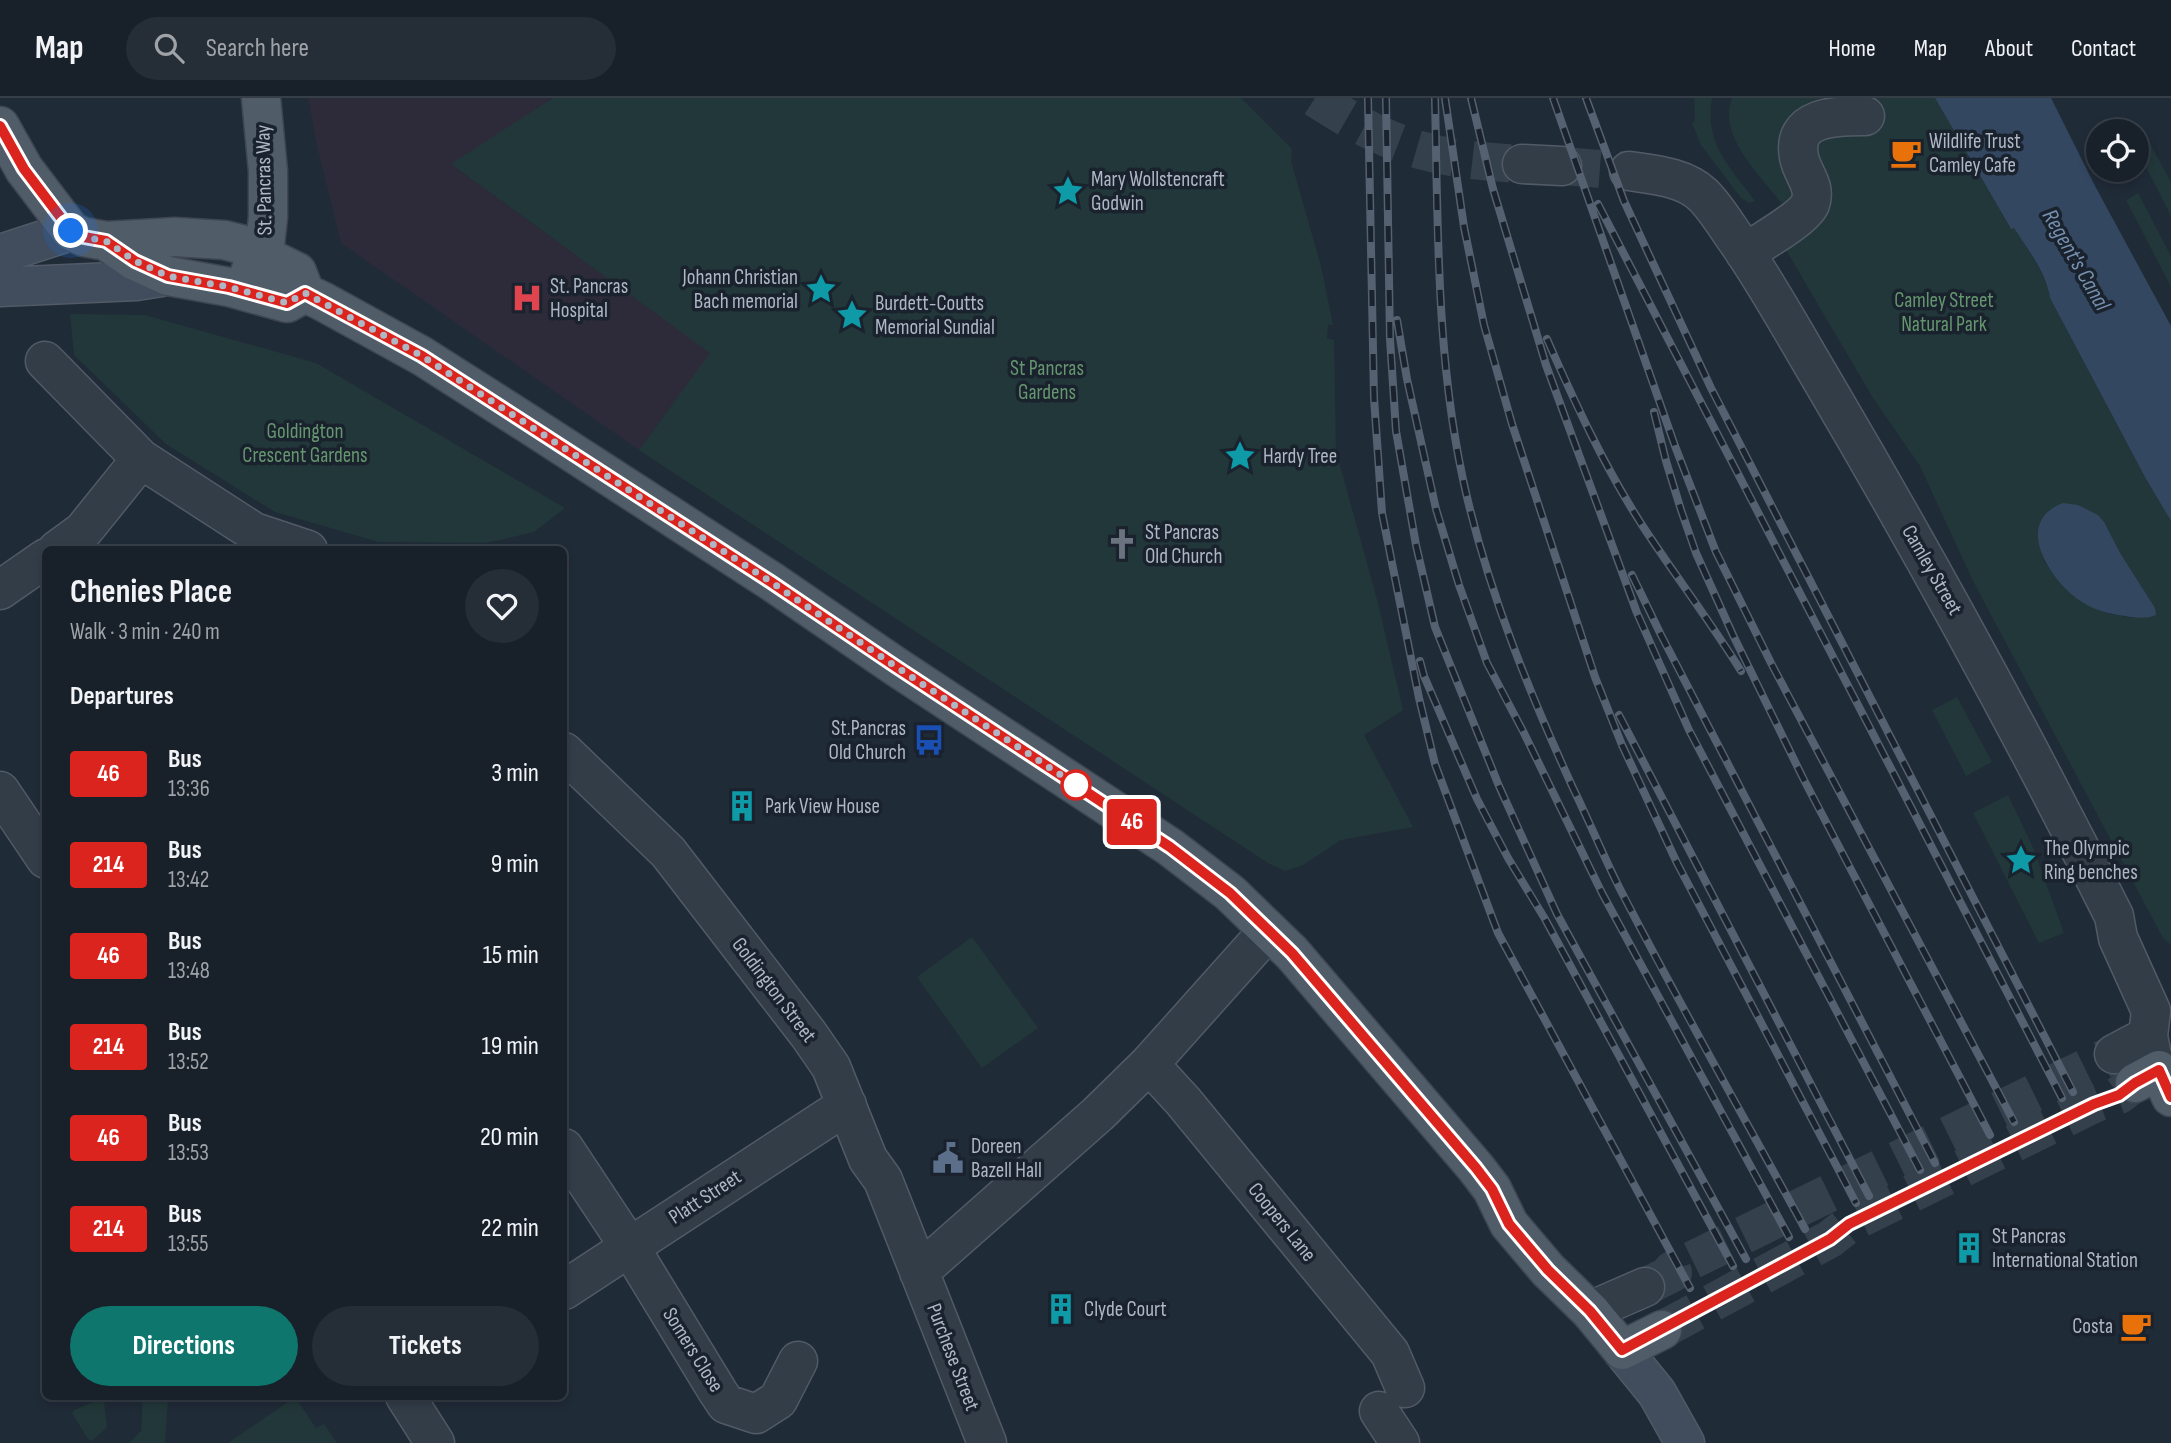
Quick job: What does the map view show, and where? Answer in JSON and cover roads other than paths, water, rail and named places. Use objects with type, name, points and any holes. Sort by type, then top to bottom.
[{"type":"main road","name":"St. Pancras Way","points":[[229,287],[246,278],[264,254],[268,183],[261,98]]},
{"type":"main road","points":[[0,126],[24,169],[89,236],[168,276],[229,287],[287,303],[305,293]]},
{"type":"main road","points":[[0,254],[89,236],[224,240],[264,254],[298,272],[305,293],[422,356],[771,582],[1170,847],[1230,893],[1292,953],[1338,1004],[1476,1168],[1492,1189],[1509,1224],[1590,1311],[1657,1393],[1685,1443]]},
{"type":"main road","points":[[0,287],[136,281],[168,276]]},
{"type":"main road","points":[[1622,1350],[1662,1330]]},
{"type":"street","points":[[1745,253],[1802,215],[1810,203],[1812,187],[1798,157],[1800,140],[1806,128],[1819,119],[1865,116]]},
{"type":"street","points":[[1522,164],[1562,166]]},
{"type":"street","name":"Camley Street","points":[[1629,171],[1687,183],[1695,188],[1717,213],[1745,253],[1871,464],[1963,626],[2044,777],[2114,916],[2118,938],[2151,1011],[2150,1067]]},
{"type":"street","points":[[45,360],[141,458],[254,532],[296,546]]},
{"type":"street","points":[[83,543],[141,458]]},
{"type":"street","points":[[0,590],[42,561]]},
{"type":"street","name":"Goldington Street","points":[[567,755],[668,852],[831,1067],[868,1159],[883,1180],[919,1272]]},
{"type":"street","points":[[0,791],[42,853]]},
{"type":"street","points":[[919,1272],[1098,1114],[1149,1064],[1268,931]]},
{"type":"street","name":"Coopers Lane","points":[[1149,1064],[1183,1101],[1390,1353],[1392,1400],[1400,1443]]},
{"type":"street","name":"Platt Street","points":[[567,1288],[847,1105]]},
{"type":"street","points":[[567,1153],[629,1246]]},
{"type":"street","name":"Somers Close","points":[[629,1246],[726,1404],[756,1414],[778,1400],[798,1362]]},
{"type":"street","name":"Purchese Street","points":[[919,1272],[987,1443]]},
{"type":"street","points":[[1590,1311],[1645,1287]]},
{"type":"street","points":[[407,1400],[435,1443]]},
{"type":"water","name":"Regent's Canal","points":[[1935,98],[2051,98],[2086,168],[2086,182],[2093,182],[2171,326],[2171,521],[2050,298],[2045,279],[2036,262],[2014,228],[2011,229]]},
{"type":"water","points":[[2063,503],[2078,505],[2098,515],[2104,522],[2155,608],[2156,615],[2133,617],[2095,609],[2079,600],[2057,579],[2041,551],[2038,537],[2040,523],[2048,512]]},
{"type":"tunnel","points":[[1315,98],[1368,129],[1410,147],[1460,159],[1522,164]]},
{"type":"tunnel","points":[[1562,166],[1629,171]]},
{"type":"tunnel","points":[[1645,1287],[1673,1273],[1672,1270],[2114,1054]]},
{"type":"tunnel","points":[[1662,1330],[1830,1239],[1849,1224],[2094,1104],[2119,1095],[2135,1083]]},
{"type":"railway","points":[[1368,98],[1374,398],[1382,513],[1435,764],[1498,933],[1690,1288]]},
{"type":"railway","points":[[1386,98],[1390,339],[1396,431],[1416,545],[1435,627],[1499,786],[1557,914],[1746,1259]]},
{"type":"railway","points":[[1435,98],[1438,248],[1449,399],[1467,497],[1500,609],[1542,717],[1613,875],[1805,1229]]},
{"type":"railway","points":[[1445,98],[1464,227],[1484,325],[1512,424],[1595,677],[1622,745],[1677,863],[1856,1203]]},
{"type":"railway","points":[[1471,98],[1493,189],[1546,365],[1637,613],[1689,730],[1920,1170]]},
{"type":"railway","points":[[1553,98],[1675,446],[1716,552],[1771,663],[2014,1122]]},
{"type":"railway","points":[[1586,98],[1624,201],[1711,388],[2073,1092]]},
{"type":"railway","points":[[1598,204],[2062,1098]]},
{"type":"railway","points":[[1397,320],[1407,379],[1436,509],[1487,663],[1602,893],[1789,1237]]},
{"type":"railway","points":[[1547,339],[1591,434],[1628,503],[1741,671]]},
{"type":"railway","points":[[1654,412],[1666,461],[1696,553],[1733,635],[1803,778],[1990,1135]]},
{"type":"railway","points":[[1632,575],[1935,1163]]},
{"type":"railway","points":[[1420,661],[1477,799],[1733,1266]]},
{"type":"railway","points":[[1619,715],[1869,1196]]},
{"type":"place","name":"Wildlife Trust Camley Cafe","points":[[1906,153]]},
{"type":"place","name":"Mary Wollstencraft Godwin","points":[[1068,191]]},
{"type":"place","name":"Johann Christian Bach memorial","points":[[821,289]]},
{"type":"place","name":"St. Pancras Hospital","points":[[527,298]]},
{"type":"place","name":"Burdett-Coutts Memorial Sundial","points":[[852,315]]},
{"type":"place","name":"Hardy Tree","points":[[1240,456]]},
{"type":"place","name":"St Pancras Old Church","points":[[1122,544]]},
{"type":"place","name":"St.Pancras Old Church","points":[[929,740]]},
{"type":"place","name":"Park View House","points":[[742,806]]},
{"type":"place","name":"The Olympic Ring benches","points":[[2021,860]]},
{"type":"place","name":"Doreen Bazell Hall","points":[[948,1158]]},
{"type":"place","name":"St Pancras International Station","points":[[1969,1248]]},
{"type":"place","name":"Clyde Court","points":[[1061,1309]]},
{"type":"place","name":"Costa","points":[[2136,1326]]},
{"type":"park label","name":"Camley Street Natural Park","points":[[1944,312]]},
{"type":"park label","name":"St Pancras Gardens","points":[[1047,380]]},
{"type":"park label","name":"Goldington Crescent Gardens","points":[[305,443]]}]
